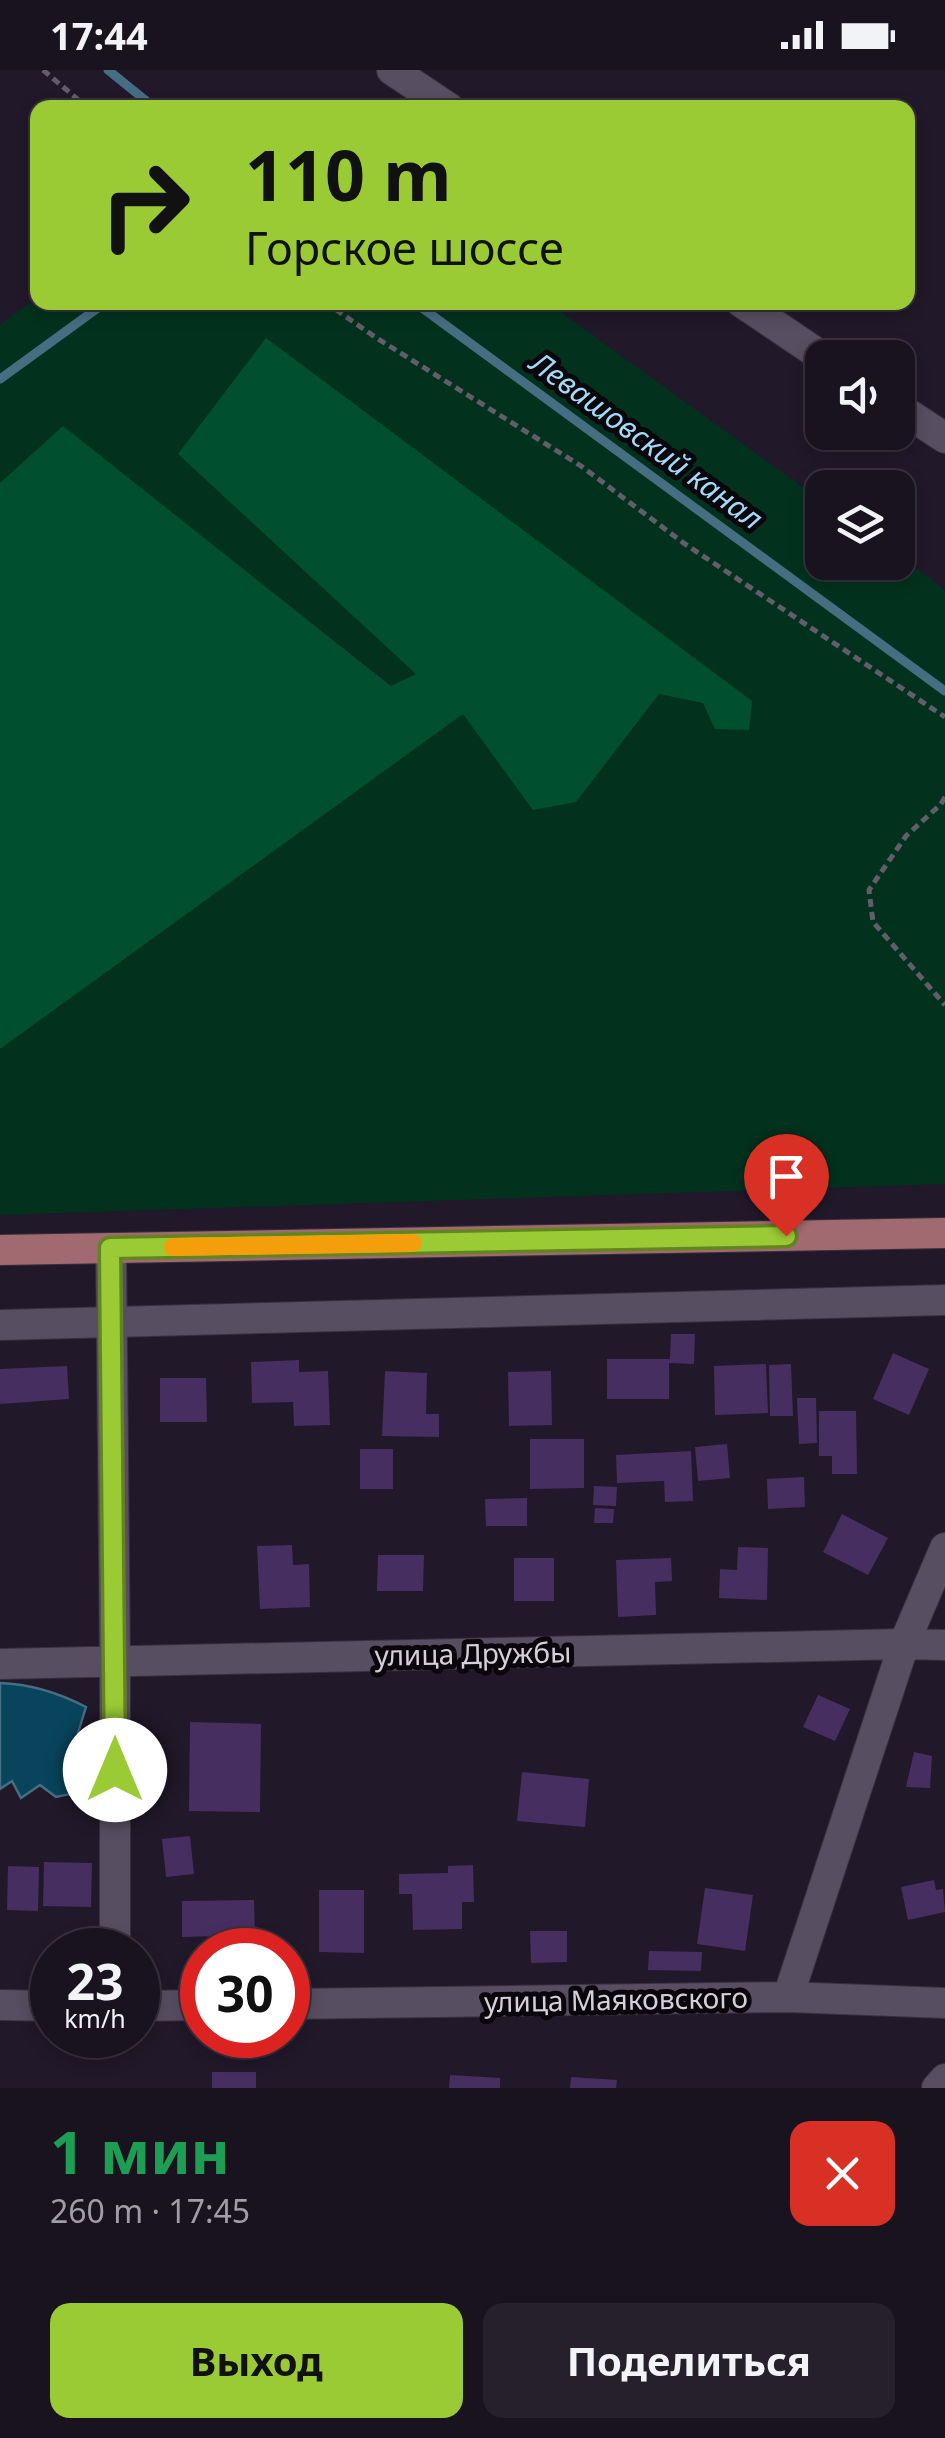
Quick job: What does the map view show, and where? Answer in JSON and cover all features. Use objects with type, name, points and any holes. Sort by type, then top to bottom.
[{"type":"main road","points":[[0,1250],[945,1234]]},
{"type":"street","points":[[392,70],[436,100]]},
{"type":"street","points":[[753,310],[805,345]]},
{"type":"street","points":[[915,418],[945,438]]},
{"type":"street","points":[[110,1248],[115,1928]]},
{"type":"street","points":[[0,1325],[945,1300]]},
{"type":"street","points":[[788,1997],[904,1644],[945,1548]]},
{"type":"street","name":"улица Дружбы","points":[[0,1664],[945,1645]]},
{"type":"street","name":"улица Маяковского","points":[[310,2004],[788,1997],[945,2002]]},
{"type":"street","points":[[0,2005],[30,2006]]},
{"type":"street","points":[[937,2088],[945,2079]]},
{"type":"path","points":[[43,70],[79,100]]},
{"type":"path","points":[[336,310],[581,466],[685,544],[945,718]]},
{"type":"path","points":[[945,797],[906,836],[869,890],[873,922],[945,1005]]},
{"type":"green space","points":[[30,303],[30,310],[558,310],[805,489],[805,580],[915,580],[915,568],[945,590],[945,1184],[0,1215],[0,1049],[464,713],[576,802],[659,694],[703,703],[752,701],[179,454],[417,674],[392,686],[63,427],[0,483],[0,325]]},
{"type":"green space","points":[[266,338],[752,701],[749,730],[715,729],[703,703],[659,694],[576,802],[533,810],[463,714],[0,1049],[0,483],[63,426],[391,686],[416,674],[178,454]]},
{"type":"water","points":[[0,1683],[44,1690],[86,1707],[78,1733],[84,1752],[78,1769],[84,1778],[80,1792],[56,1797],[40,1785],[21,1798],[12,1781],[0,1789]]},
{"type":"building","points":[[671,1334],[695,1334],[694,1364],[669,1363],[669,1399],[607,1399],[607,1359],[670,1359]]},
{"type":"building","points":[[893,1353],[929,1369],[909,1415],[873,1399]]},
{"type":"building","points":[[299,1360],[299,1372],[328,1371],[330,1425],[294,1426],[293,1402],[252,1403],[251,1362]]},
{"type":"building","points":[[766,1364],[768,1413],[715,1415],[714,1366]]},
{"type":"building","points":[[791,1364],[793,1416],[770,1416],[769,1365]]},
{"type":"building","points":[[67,1366],[69,1399],[0,1404],[0,1369]]},
{"type":"building","points":[[385,1371],[427,1373],[426,1414],[439,1414],[439,1437],[382,1436]]},
{"type":"building","points":[[551,1371],[552,1425],[509,1426],[508,1372]]},
{"type":"building","points":[[160,1378],[206,1378],[207,1422],[160,1422]]},
{"type":"building","points":[[797,1398],[816,1398],[817,1443],[799,1444]]},
{"type":"building","points":[[819,1411],[856,1411],[857,1474],[832,1474],[832,1456],[819,1456]]},
{"type":"building","points":[[530,1439],[584,1439],[584,1488],[530,1489]]},
{"type":"building","points":[[727,1444],[730,1478],[698,1481],[695,1447]]},
{"type":"building","points":[[360,1449],[393,1449],[393,1489],[360,1489]]},
{"type":"building","points":[[691,1451],[693,1501],[665,1502],[664,1481],[617,1483],[616,1455]]},
{"type":"building","points":[[804,1477],[805,1507],[768,1509],[767,1479]]},
{"type":"building","points":[[594,1486],[617,1487],[616,1506],[593,1505]]},
{"type":"building","points":[[527,1498],[527,1526],[486,1526],[485,1499]]},
{"type":"building","points":[[595,1508],[614,1509],[613,1523],[594,1523]]},
{"type":"building","points":[[842,1514],[888,1538],[868,1575],[823,1552]]},
{"type":"building","points":[[292,1545],[293,1565],[309,1564],[310,1607],[260,1609],[257,1546]]},
{"type":"building","points":[[738,1547],[768,1548],[767,1600],[719,1598],[720,1569],[737,1570]]},
{"type":"building","points":[[378,1555],[424,1555],[423,1591],[377,1591]]},
{"type":"building","points":[[514,1558],[554,1558],[554,1601],[514,1601]]},
{"type":"building","points":[[671,1558],[672,1581],[655,1582],[656,1615],[618,1617],[616,1560]]},
{"type":"building","points":[[818,1695],[850,1709],[835,1741],[803,1727]]},
{"type":"building","points":[[190,1722],[261,1724],[260,1812],[189,1811]]},
{"type":"building","points":[[914,1752],[932,1756],[930,1788],[906,1787]]},
{"type":"building","points":[[522,1772],[589,1779],[585,1827],[517,1821]]},
{"type":"building","points":[[190,1836],[194,1874],[166,1877],[162,1839]]},
{"type":"building","points":[[44,1862],[92,1863],[91,1907],[43,1906]]},
{"type":"building","points":[[473,1865],[474,1902],[462,1902],[462,1929],[413,1930],[412,1894],[399,1894],[399,1874],[448,1873],[448,1866]]},
{"type":"building","points":[[8,1866],[39,1867],[38,1911],[7,1910]]},
{"type":"building","points":[[934,1880],[936,1890],[943,1889],[945,1912],[908,1920],[901,1887]]},
{"type":"building","points":[[705,1888],[753,1895],[745,1951],[697,1944]]},
{"type":"building","points":[[319,1890],[364,1890],[364,1953],[319,1952]]},
{"type":"building","points":[[254,1900],[255,1928],[182,1928],[182,1901]]},
{"type":"building","points":[[530,1931],[567,1931],[567,1962],[531,1963]]},
{"type":"building","points":[[649,1951],[702,1952],[701,1971],[648,1970]]},
{"type":"building","points":[[212,2072],[256,2072],[256,2088],[212,2088]]},
{"type":"building","points":[[450,2075],[500,2078],[500,2088],[449,2088]]},
{"type":"building","points":[[571,2077],[617,2080],[616,2088],[570,2088]]},
{"type":"waterway","name":"Левашовский канал","points":[[108,70],[145,100]]},
{"type":"waterway","points":[[0,379],[95,310]]},
{"type":"waterway","name":"Левашовский канал","points":[[425,310],[945,691]]},
{"type":"slow traffic","points":[[173,1247],[413,1243]]},
{"type":"route","points":[[115,1770],[110,1248],[786,1236]]}]
